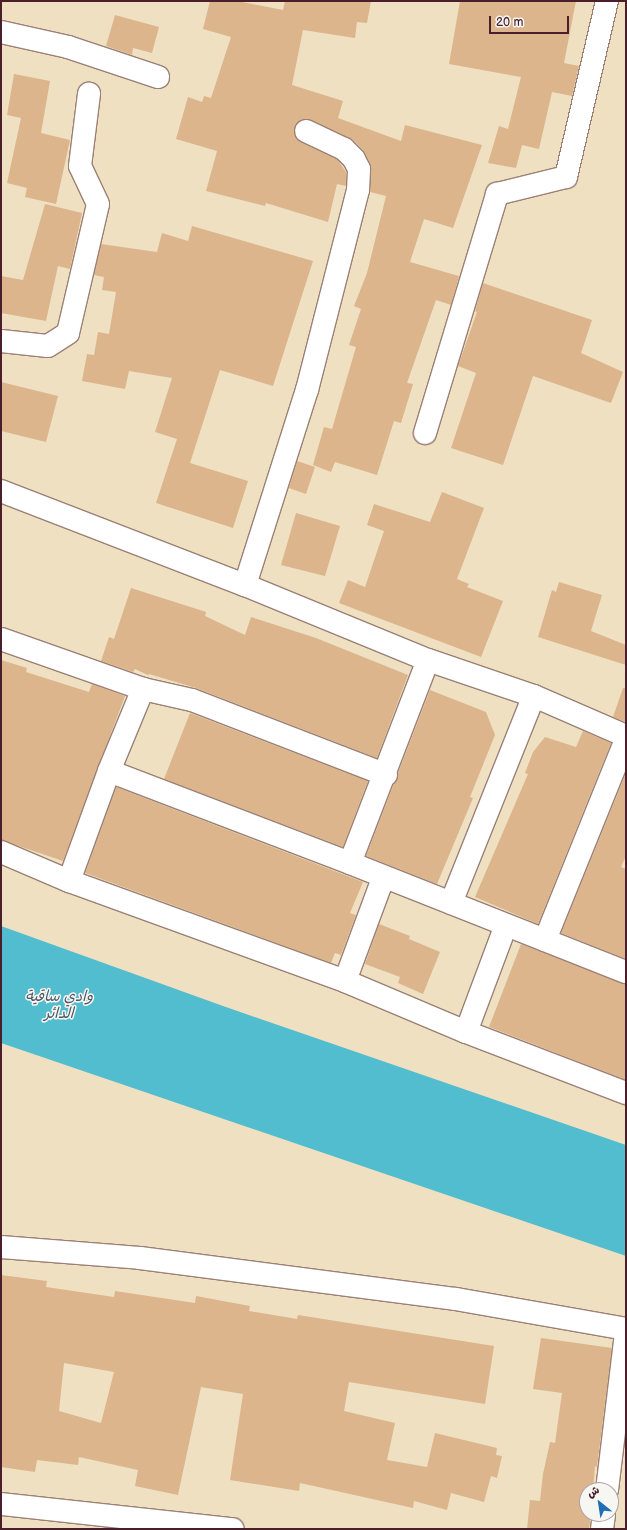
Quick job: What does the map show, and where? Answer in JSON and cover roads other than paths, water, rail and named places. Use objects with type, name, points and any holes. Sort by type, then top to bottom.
[{"type":"street","points":[[424,433],[497,194],[566,177],[607,1]]},
{"type":"street","points":[[1,32],[68,47],[158,77]]},
{"type":"street","points":[[1,341],[48,346],[68,333],[98,204],[80,166],[89,94]]},
{"type":"street","points":[[245,585],[307,390],[358,190],[359,169],[354,159],[344,149],[306,131]]},
{"type":"street","points":[[1,491],[245,585],[428,660],[534,696],[626,736]]},
{"type":"street","points":[[1,639],[143,689],[192,700],[386,775]]},
{"type":"street","points":[[350,863],[386,775],[428,660]]},
{"type":"street","points":[[69,881],[109,771],[143,689]]},
{"type":"street","points":[[451,903],[534,696]]},
{"type":"street","points":[[545,940],[626,740]]},
{"type":"street","points":[[109,771],[350,863],[383,878],[451,903],[626,972]]},
{"type":"street","points":[[1,852],[69,881],[345,981],[466,1032],[626,1093]]},
{"type":"street","points":[[345,981],[383,878]]},
{"type":"street","points":[[466,1032],[506,925]]},
{"type":"street","points":[[1,1247],[164,1261],[463,1300],[626,1329]]},
{"type":"street","points":[[608,1482],[626,1334]]},
{"type":"street","points":[[1,1504],[234,1529]]},
{"type":"water","name":"وادي ساقية الدائر","points":[[1,926],[223,1006],[626,1145],[626,1256],[1,1043]]}]
